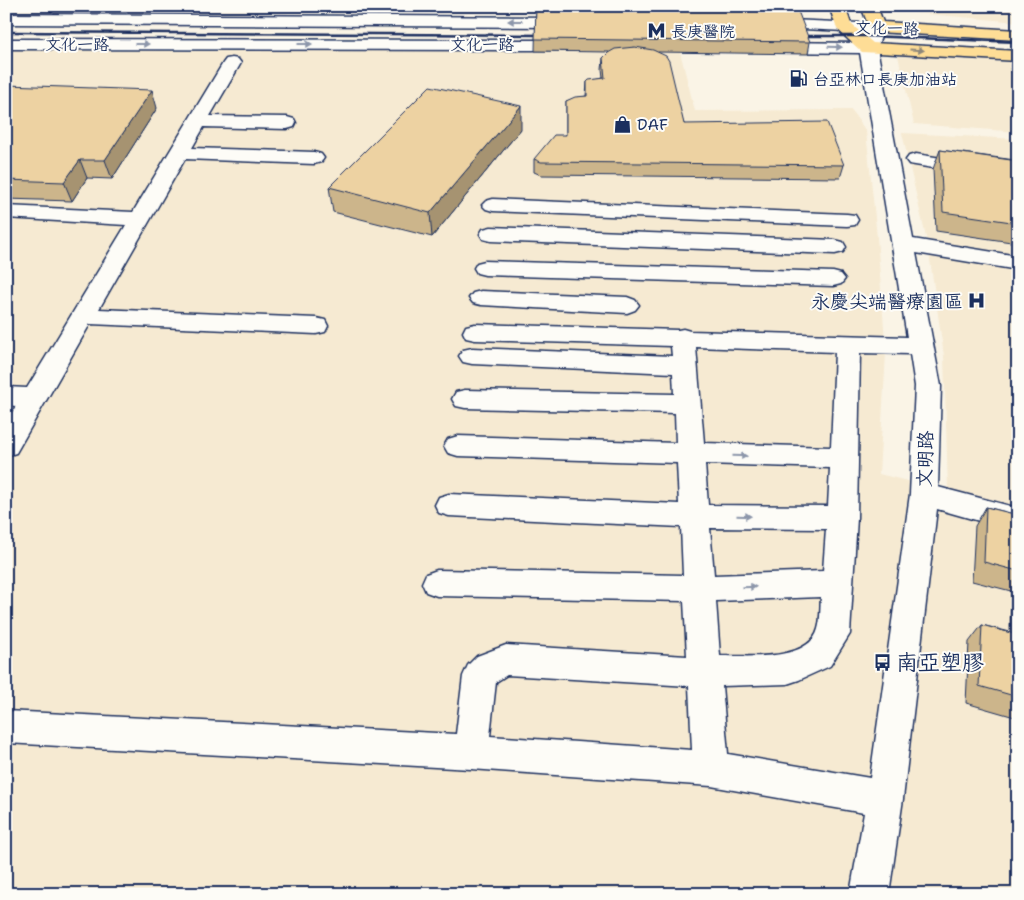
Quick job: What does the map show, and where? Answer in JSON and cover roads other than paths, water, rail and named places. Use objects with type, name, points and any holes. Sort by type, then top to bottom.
[{"type":"main road","points":[[837,6],[843,26],[872,38],[869,6]]},
{"type":"main road","name":"文化一路","points":[[872,38],[1018,35]]},
{"type":"main road","name":"文化一路","points":[[872,38],[1018,56]]},
{"type":"street","name":"文化一路","points":[[6,19],[441,14],[583,22]]},
{"type":"street","name":"文化一路","points":[[748,23],[843,26]]},
{"type":"street","name":"文化一路","points":[[752,46],[872,38]]},
{"type":"street","name":"文明路","points":[[869,894],[885,799],[924,486],[928,386],[902,244],[872,38]]},
{"type":"street","name":"文化一路","points":[[6,44],[592,45]]},
{"type":"street","points":[[6,446],[232,63]]},
{"type":"street","points":[[198,121],[287,123]]},
{"type":"street","points":[[179,153],[314,158]]},
{"type":"street","points":[[916,160],[1018,176]]},
{"type":"street","points":[[493,204],[847,220]]},
{"type":"street","points":[[626,336],[630,210]]},
{"type":"street","points":[[6,212],[140,218]]},
{"type":"street","points":[[490,234],[834,247]]},
{"type":"street","points":[[902,244],[1018,263]]},
{"type":"street","points":[[486,268],[833,279]]},
{"type":"street","points":[[481,298],[627,305]]},
{"type":"street","points":[[82,316],[316,326]]},
{"type":"street","points":[[476,332],[626,336],[684,351]]},
{"type":"street","points":[[471,752],[480,676],[489,667],[506,660],[705,672],[787,669],[818,656],[834,634],[842,518],[848,344]]},
{"type":"street","points":[[472,356],[684,351],[848,344],[920,346]]},
{"type":"street","points":[[684,351],[711,769]]},
{"type":"street","points":[[6,396],[35,397]]},
{"type":"street","points":[[465,399],[688,404]]},
{"type":"street","points":[[458,446],[844,458]]},
{"type":"street","points":[[924,486],[1018,502]]},
{"type":"street","points":[[924,486],[1018,520]]},
{"type":"street","points":[[449,504],[695,516],[842,518]]},
{"type":"street","points":[[437,583],[700,588],[837,584]]},
{"type":"street","points":[[6,727],[471,752],[711,769],[885,799]]},
{"type":"railway","points":[[6,32],[549,35]]},
{"type":"railway","points":[[794,36],[866,36],[1018,42]]},
{"type":"place","name":"長庚醫院","points":[[657,31]]},
{"type":"place","name":"台亞林口長庚加油站","points":[[799,79]]},
{"type":"place","name":"DAF","points":[[623,124]]},
{"type":"place","name":"永慶尖端醫療園區","points":[[977,301]]},
{"type":"place","name":"南亞塑膠","points":[[882,662]]}]
